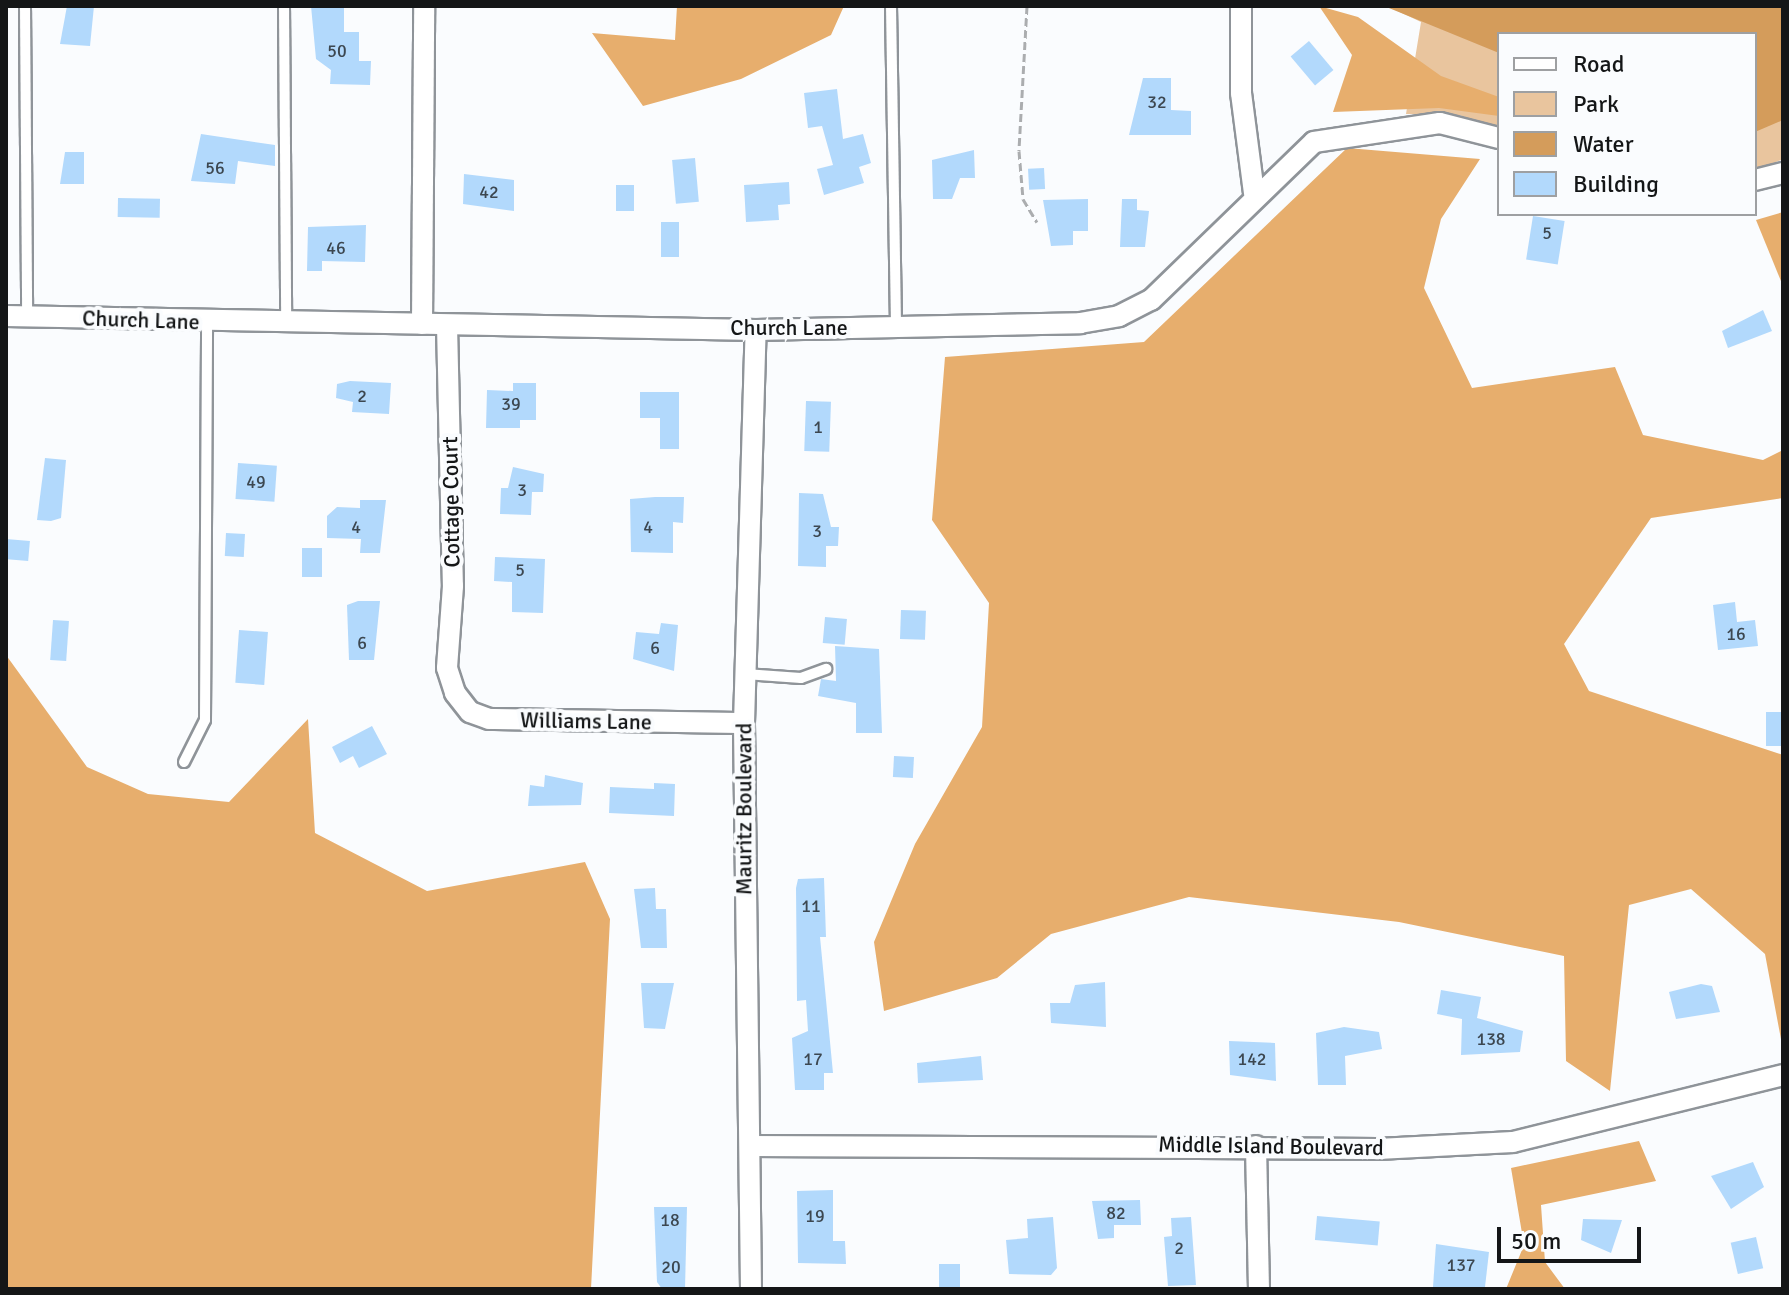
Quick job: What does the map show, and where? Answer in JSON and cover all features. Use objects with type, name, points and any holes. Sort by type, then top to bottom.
[{"type":"street","points":[[422,324],[424,6]]},
{"type":"street","points":[[1241,6],[1241,93],[1254,193]]},
{"type":"street","name":"Church Lane","points":[[16,317],[286,325],[422,324],[756,330],[1119,316],[1151,300],[1254,193],[1327,138],[1440,123],[1497,137]]},
{"type":"street","points":[[1757,180],[1783,173]]},
{"type":"street","name":"Cottage Court","points":[[447,325],[450,679]]},
{"type":"street","name":"Mauritz Boulevard","points":[[751,1289],[744,723],[756,330]]},
{"type":"street","name":"Williams Lane","points":[[450,679],[470,712],[489,719],[744,723]]},
{"type":"street","name":"Middle Island Boulevard","points":[[750,1146],[1256,1146],[1513,1142],[1783,1075]]},
{"type":"street","points":[[1256,1146],[1259,1289]]},
{"type":"lane","points":[[16,317],[25,6]]},
{"type":"lane","points":[[284,6],[286,325]]},
{"type":"lane","points":[[891,6],[896,327]]},
{"type":"lane","points":[[184,762],[205,720],[207,322]]},
{"type":"lane","points":[[745,674],[801,678],[826,669]]},
{"type":"path","points":[[1027,6],[1019,151],[1023,199],[1037,222]]},
{"type":"green space","points":[[1387,6],[1783,6],[1783,159],[1757,170],[1757,32],[1497,32],[1497,127],[1459,115],[1406,114],[1421,22]]},
{"type":"shaded area","points":[[677,6],[844,6],[831,35],[741,79],[643,106],[592,33],[675,40]]},
{"type":"shaded area","points":[[1319,6],[1358,17],[1441,76],[1497,96],[1497,116],[1439,108],[1333,112],[1352,55]]},
{"type":"shaded area","points":[[1347,148],[1480,159],[1441,219],[1424,288],[1472,388],[1615,367],[1643,435],[1763,460],[1783,450],[1783,498],[1651,518],[1564,644],[1589,691],[1783,755],[1783,1050],[1765,954],[1691,889],[1629,905],[1610,1091],[1566,1061],[1564,956],[1399,922],[1189,897],[1051,934],[997,978],[884,1011],[874,942],[915,844],[982,727],[989,603],[932,520],[945,357],[1144,342]]},
{"type":"shaded area","points":[[1783,212],[1783,286],[1756,220]]},
{"type":"shaded area","points":[[6,655],[87,767],[148,794],[229,802],[308,719],[315,833],[427,891],[585,862],[610,919],[591,1289],[6,1289]]},
{"type":"shaded area","points":[[1639,1141],[1656,1181],[1541,1205],[1545,1262],[1565,1289],[1506,1289],[1524,1245],[1511,1168]]},
{"type":"water","points":[[1384,6],[1783,6],[1783,120],[1757,131],[1757,32],[1497,32],[1497,52]]},
{"type":"building","points":[[67,6],[94,6],[90,46],[60,44]]},
{"type":"building","points":[[311,6],[344,6],[344,32],[359,32],[359,61],[371,61],[370,85],[330,84],[331,70],[316,59]]},
{"type":"building","points":[[1309,41],[1333,70],[1315,86],[1291,56]]},
{"type":"building","points":[[1143,78],[1171,78],[1171,110],[1191,111],[1191,135],[1129,135]]},
{"type":"building","points":[[837,89],[843,139],[863,134],[871,163],[859,167],[864,183],[824,195],[817,169],[833,165],[822,126],[808,128],[804,93]]},
{"type":"building","points":[[201,134],[275,145],[275,166],[238,161],[235,184],[191,181]]},
{"type":"building","points":[[974,150],[975,178],[960,178],[952,199],[933,199],[932,160]]},
{"type":"building","points":[[65,152],[84,152],[84,184],[60,184]]},
{"type":"building","points":[[695,158],[699,202],[676,204],[672,160]]},
{"type":"building","points":[[1044,168],[1045,189],[1029,190],[1028,169]]},
{"type":"building","points":[[464,174],[514,180],[514,211],[463,204]]},
{"type":"building","points":[[789,182],[790,204],[778,205],[779,220],[746,222],[744,185]]},
{"type":"building","points":[[616,185],[634,185],[634,211],[616,211]]},
{"type":"building","points":[[118,198],[160,199],[160,218],[118,217]]},
{"type":"building","points":[[1088,199],[1088,231],[1073,231],[1073,245],[1051,246],[1043,200]]},
{"type":"building","points":[[1122,199],[1137,199],[1137,210],[1149,211],[1145,247],[1120,247]]},
{"type":"building","points":[[1533,216],[1565,221],[1558,264],[1526,259]]},
{"type":"building","points":[[661,222],[679,222],[679,257],[661,257]]},
{"type":"building","points":[[366,225],[365,262],[322,261],[322,271],[307,271],[308,227]]},
{"type":"building","points":[[1763,310],[1772,331],[1728,348],[1722,331]]},
{"type":"building","points":[[350,381],[391,383],[389,414],[352,412],[353,402],[336,398],[337,384]]},
{"type":"building","points":[[513,383],[536,383],[536,420],[520,420],[520,428],[486,428],[487,390],[513,391]]},
{"type":"building","points":[[640,392],[679,392],[679,449],[660,449],[660,418],[640,418]]},
{"type":"building","points":[[806,401],[831,402],[829,452],[804,451]]},
{"type":"building","points":[[45,458],[66,460],[61,518],[51,521],[37,520]]},
{"type":"building","points":[[238,463],[277,466],[274,502],[235,499]]},
{"type":"building","points":[[513,467],[544,474],[543,492],[532,492],[531,515],[500,514],[501,488],[508,488]]},
{"type":"building","points":[[799,493],[823,494],[831,527],[839,527],[838,546],[826,546],[826,567],[798,566]]},
{"type":"building","points":[[684,497],[683,523],[673,522],[673,553],[631,552],[630,499]]},
{"type":"building","points":[[360,500],[386,500],[380,553],[360,553],[361,539],[327,538],[327,516],[337,507],[360,508]]},
{"type":"building","points":[[226,533],[245,534],[244,557],[225,556]]},
{"type":"building","points":[[6,539],[30,541],[28,561],[6,559]]},
{"type":"building","points":[[302,548],[322,548],[322,577],[302,577]]},
{"type":"building","points":[[495,557],[545,559],[543,613],[512,612],[512,582],[494,581]]},
{"type":"building","points":[[358,601],[380,601],[374,660],[349,660],[347,605]]},
{"type":"building","points":[[1735,602],[1737,622],[1755,620],[1758,646],[1718,650],[1713,605]]},
{"type":"building","points":[[901,610],[926,611],[925,640],[900,639]]},
{"type":"building","points":[[825,617],[847,619],[845,645],[823,643]]},
{"type":"building","points":[[53,620],[69,621],[66,661],[50,660]]},
{"type":"building","points":[[661,623],[678,625],[674,671],[633,659],[636,632],[659,634]]},
{"type":"building","points":[[239,630],[268,632],[264,685],[235,683]]},
{"type":"building","points":[[835,646],[879,649],[882,733],[856,733],[856,703],[818,696],[821,679],[836,681]]},
{"type":"building","points":[[1766,712],[1783,712],[1783,746],[1766,746]]},
{"type":"building","points":[[372,726],[387,754],[359,768],[353,756],[340,763],[332,747]]},
{"type":"building","points":[[894,756],[914,757],[913,778],[893,777]]},
{"type":"building","points":[[545,775],[583,783],[581,805],[528,806],[530,785],[544,787]]},
{"type":"building","points":[[654,783],[675,784],[674,816],[609,813],[610,787],[654,789]]},
{"type":"building","points":[[824,878],[826,937],[820,937],[833,1073],[824,1073],[824,1090],[795,1090],[792,1038],[808,1031],[806,1000],[797,1001],[796,888],[798,879]]},
{"type":"building","points":[[655,888],[656,909],[666,909],[667,948],[641,948],[634,889]]},
{"type":"building","points":[[1105,982],[1106,1027],[1051,1023],[1050,1003],[1070,1003],[1075,985]]},
{"type":"building","points":[[641,983],[674,983],[665,1029],[644,1028]]},
{"type":"building","points":[[1701,984],[1712,986],[1720,1012],[1676,1019],[1669,992]]},
{"type":"building","points":[[1441,990],[1481,997],[1477,1018],[1523,1031],[1520,1052],[1461,1055],[1462,1019],[1437,1014]]},
{"type":"building","points":[[1344,1027],[1379,1032],[1382,1049],[1345,1056],[1346,1085],[1318,1085],[1316,1033]]},
{"type":"building","points":[[1229,1041],[1275,1043],[1276,1081],[1230,1075]]},
{"type":"building","points":[[981,1056],[983,1080],[918,1083],[917,1063]]},
{"type":"building","points":[[1753,1162],[1764,1187],[1731,1209],[1711,1176]]},
{"type":"building","points":[[833,1190],[833,1241],[845,1241],[846,1264],[798,1263],[797,1191]]},
{"type":"building","points":[[1140,1200],[1141,1225],[1114,1225],[1114,1238],[1098,1239],[1092,1201]]},
{"type":"building","points":[[654,1207],[687,1207],[685,1289],[662,1289],[657,1282]]},
{"type":"building","points":[[1317,1216],[1380,1221],[1378,1245],[1315,1240]]},
{"type":"building","points":[[1053,1217],[1057,1268],[1051,1275],[1009,1274],[1006,1240],[1028,1238],[1027,1219]]},
{"type":"building","points":[[1191,1217],[1196,1285],[1168,1286],[1164,1237],[1172,1236],[1171,1218]]},
{"type":"building","points":[[1583,1219],[1622,1220],[1611,1253],[1581,1240]]},
{"type":"building","points":[[1756,1237],[1763,1268],[1738,1274],[1731,1243]]},
{"type":"building","points":[[1436,1244],[1489,1252],[1485,1287],[1433,1287]]},
{"type":"building","points":[[939,1264],[960,1264],[960,1289],[939,1289]]}]
